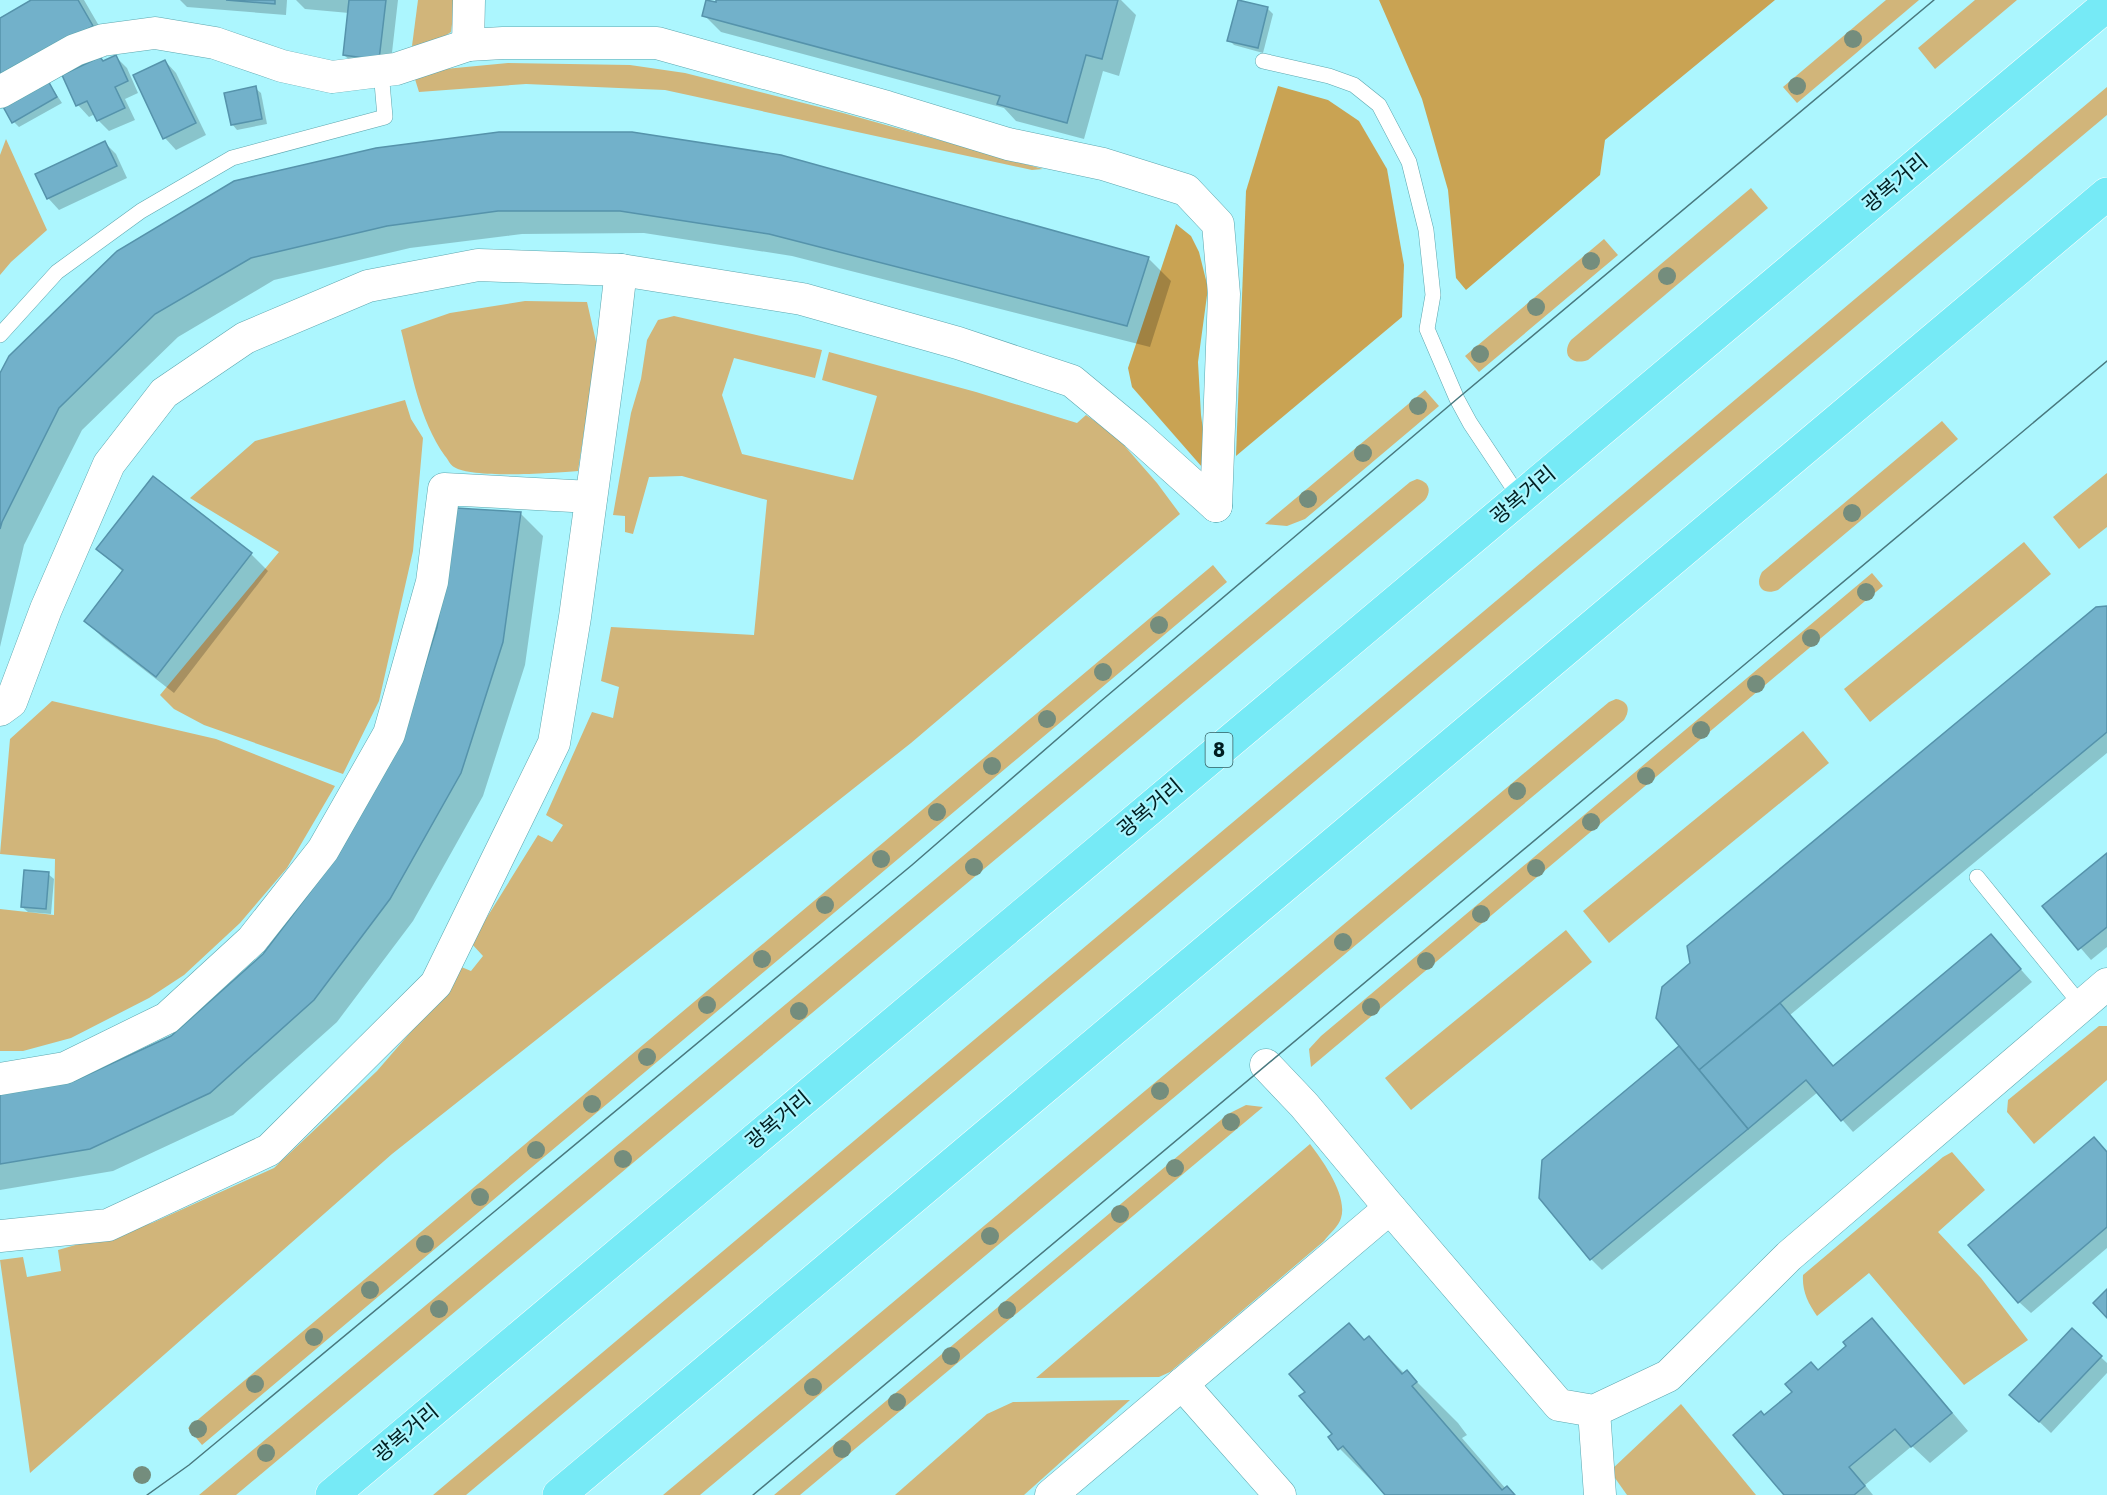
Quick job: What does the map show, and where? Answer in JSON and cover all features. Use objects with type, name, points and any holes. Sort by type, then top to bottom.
[{"type":"highway","name":"광복거리","points":[[332,1495],[2107,5]]},
{"type":"highway","points":[[559,1495],[2107,194]]},
{"type":"street","points":[[468,45],[469,0]]},
{"type":"street","points":[[0,92],[75,50],[103,40],[155,33],[215,43],[282,66],[332,77],[396,69],[468,45],[657,43],[887,107],[1008,144],[1103,164],[1186,190],[1218,224],[1224,294],[1216,506],[1136,434],[1072,381],[958,343],[802,299],[621,270],[478,265],[368,286],[245,338],[164,393],[109,464],[46,609],[11,702],[0,711]]},
{"type":"street","points":[[0,1236],[108,1225],[269,1150],[436,984],[554,743],[575,617],[621,270]]},
{"type":"street","points":[[0,1079],[65,1068],[167,1018],[252,940],[323,850],[389,734],[432,582],[444,489],[591,497]]},
{"type":"street","points":[[1266,1065],[1304,1105],[1559,1406],[1594,1411],[1668,1376],[1789,1256],[2107,984]]},
{"type":"street","points":[[1051,1495],[1390,1209]]},
{"type":"street","points":[[1182,1384],[1280,1495]]},
{"type":"street","points":[[1594,1411],[1600,1495]]},
{"type":"lane","points":[[1263,61],[1329,76],[1354,85],[1379,105],[1409,162],[1426,230],[1433,295],[1427,329],[1466,415],[1520,498]]},
{"type":"lane","points":[[0,335],[57,272],[141,211],[232,158],[385,117],[381,71]]},
{"type":"lane","points":[[1977,878],[2082,1006]]},
{"type":"shaded area","points":[[418,0],[455,0],[451,32],[434,43],[412,46]]},
{"type":"shaded area","points":[[1379,0],[1775,0],[1605,140],[1600,175],[1466,290],[1456,278],[1448,190],[1422,99]]},
{"type":"shaded area","points":[[1886,0],[1919,0],[1797,103],[1783,87]]},
{"type":"shaded area","points":[[1975,0],[2017,0],[1935,69],[1918,48]]},
{"type":"shaded area","points":[[508,63],[630,65],[685,73],[843,113],[1043,169],[1032,170],[665,90],[526,84],[419,92],[414,76],[445,69]]},
{"type":"shaded area","points":[[1278,86],[1328,100],[1359,121],[1387,169],[1404,265],[1402,317],[1236,456],[1246,191]]},
{"type":"shaded area","points":[[2107,87],[2107,115],[466,1495],[433,1495]]},
{"type":"shaded area","points":[[6,139],[47,230],[0,275],[0,155]]},
{"type":"shaded area","points":[[1751,188],[1768,208],[1588,360],[1577,361],[1569,358],[1567,350],[1571,340]]},
{"type":"shaded area","points":[[1176,224],[1191,236],[1199,252],[1208,288],[1198,362],[1201,415],[1209,475],[1132,387],[1128,368]]},
{"type":"shaded area","points":[[1604,239],[1618,255],[1479,372],[1465,356]]},
{"type":"shaded area","points":[[525,301],[587,302],[597,346],[578,471],[495,474],[464,471],[450,463],[429,427],[413,379],[401,330],[450,313]]},
{"type":"shaded area","points":[[674,316],[822,350],[815,378],[734,358],[722,395],[742,454],[853,480],[877,396],[822,380],[829,352],[976,392],[1077,423],[1086,415],[1115,435],[1157,483],[1180,514],[911,743],[392,1154],[30,1473],[0,1260],[23,1257],[27,1277],[61,1271],[58,1250],[152,1223],[274,1168],[377,1071],[435,1004],[459,966],[471,971],[483,956],[471,943],[538,835],[552,842],[563,825],[546,815],[592,712],[613,718],[619,687],[601,681],[611,627],[754,635],[767,500],[682,476],[649,477],[633,534],[625,532],[625,516],[613,515],[647,340],[658,320]]},
{"type":"shaded area","points":[[1425,390],[1439,406],[1305,519],[1287,526],[1265,524]]},
{"type":"shaded area","points":[[405,400],[411,419],[423,438],[413,551],[379,701],[343,774],[204,725],[174,709],[160,695],[279,552],[190,498],[255,441]]},
{"type":"shaded area","points":[[1942,421],[1958,439],[1778,590],[1768,592],[1761,588],[1759,582],[1762,572]]},
{"type":"shaded area","points":[[2107,473],[2107,527],[2079,549],[2053,517]]},
{"type":"shaded area","points":[[1417,479],[1427,484],[1429,490],[1425,500],[236,1495],[199,1495],[1410,482]]},
{"type":"shaded area","points":[[2024,542],[2051,574],[1870,722],[1844,689]]},
{"type":"shaded area","points":[[1213,565],[1227,582],[202,1445],[188,1428]]},
{"type":"shaded area","points":[[1872,573],[1883,586],[1311,1067],[1309,1049],[1321,1036]]},
{"type":"shaded area","points":[[1616,699],[1627,706],[1624,720],[700,1495],[663,1495],[1609,702]]},
{"type":"shaded area","points":[[52,701],[216,739],[335,786],[287,868],[240,923],[184,975],[149,998],[71,1038],[23,1051],[0,1051],[0,909],[54,915],[55,859],[0,854],[10,739]]},
{"type":"shaded area","points":[[1803,731],[1829,763],[1609,943],[1583,911]]},
{"type":"shaded area","points":[[1566,930],[1592,962],[1411,1110],[1385,1078]]},
{"type":"shaded area","points":[[2099,1026],[2107,1026],[2107,1080],[2034,1144],[2007,1112],[2008,1100]]},
{"type":"shaded area","points":[[1246,1105],[1263,1107],[800,1495],[774,1495],[1228,1114]]},
{"type":"shaded area","points":[[1310,1144],[1333,1179],[1341,1200],[1340,1221],[1324,1241],[1170,1372],[1159,1377],[1036,1378]]},
{"type":"shaded area","points":[[1952,1152],[1985,1190],[1938,1232],[1981,1278],[2028,1340],[1964,1385],[1869,1273],[1817,1316],[1806,1297],[1803,1281],[1803,1275],[1943,1157]]},
{"type":"shaded area","points":[[1130,1400],[1024,1495],[895,1495],[987,1414],[1013,1402]]},
{"type":"shaded area","points":[[1681,1404],[1756,1495],[1627,1495],[1610,1471]]},
{"type":"building","points":[[31,0],[78,0],[93,26],[0,80],[0,18]]},
{"type":"building","points":[[226,0],[275,0],[275,4]]},
{"type":"building","points":[[349,0],[386,0],[379,60],[343,55]]},
{"type":"building","points":[[706,0],[716,2],[716,0],[1118,0],[1102,59],[1086,55],[1067,123],[997,104],[1000,96],[702,16]]},
{"type":"building","points":[[1238,0],[1268,7],[1258,48],[1227,41]]},
{"type":"building","points":[[116,55],[128,81],[115,87],[125,108],[97,121],[87,101],[76,106],[62,75],[100,57],[103,61]]},
{"type":"building","points":[[165,60],[196,123],[163,139],[133,75]]},
{"type":"building","points":[[46,77],[57,97],[12,123],[1,103]]},
{"type":"building","points":[[256,86],[262,119],[231,125],[224,93]]},
{"type":"building","points":[[499,132],[632,132],[781,155],[1149,257],[1127,326],[769,234],[620,211],[498,211],[387,226],[251,258],[155,314],[59,408],[0,529],[0,373],[9,356],[117,251],[234,181],[376,148]]},
{"type":"building","points":[[105,141],[117,166],[47,199],[35,174]]},
{"type":"building","points":[[153,476],[252,553],[156,677],[84,621],[123,570],[96,549]]},
{"type":"building","points":[[456,508],[521,512],[503,642],[461,773],[390,899],[314,1000],[210,1093],[90,1149],[0,1164],[0,1093],[74,1081],[171,1036],[263,954],[338,855],[400,745],[437,627]]},
{"type":"building","points":[[2107,606],[2107,732],[1699,1070],[1656,1018],[1662,987],[1690,963],[1687,946],[2096,607]]},
{"type":"building","points":[[2107,853],[2107,927],[2078,950],[2042,906]]},
{"type":"building","points":[[24,870],[49,872],[46,909],[21,907]]},
{"type":"building","points":[[1991,934],[2021,969],[1841,1121],[1806,1080],[1748,1129],[1699,1070],[1780,1003],[1833,1066]]},
{"type":"building","points":[[1679,1046],[1748,1129],[1590,1260],[1539,1198],[1542,1160]]},
{"type":"building","points":[[2094,1137],[2107,1152],[2107,1227],[2018,1303],[1968,1245]]},
{"type":"building","points":[[2107,1289],[2107,1318],[2093,1303]]},
{"type":"building","points":[[1872,1318],[1952,1413],[1911,1447],[1895,1429],[1849,1467],[1865,1486],[1854,1495],[1784,1495],[1733,1435],[1761,1411],[1764,1415],[1792,1392],[1785,1384],[1811,1362],[1818,1370],[1846,1346],[1843,1342]]},
{"type":"building","points":[[1349,1323],[1364,1340],[1369,1336],[1402,1374],[1407,1370],[1417,1382],[1412,1386],[1502,1490],[1507,1486],[1515,1495],[1385,1495],[1343,1446],[1338,1450],[1328,1437],[1332,1434],[1299,1396],[1305,1392],[1289,1374]]},
{"type":"building","points":[[2072,1328],[2102,1356],[2039,1422],[2009,1395]]},
{"type":"tram line","points":[[147,1495],[189,1465],[912,865],[1101,701],[1457,399],[1934,0]]},
{"type":"tram line","points":[[753,1495],[2107,361]]}]
